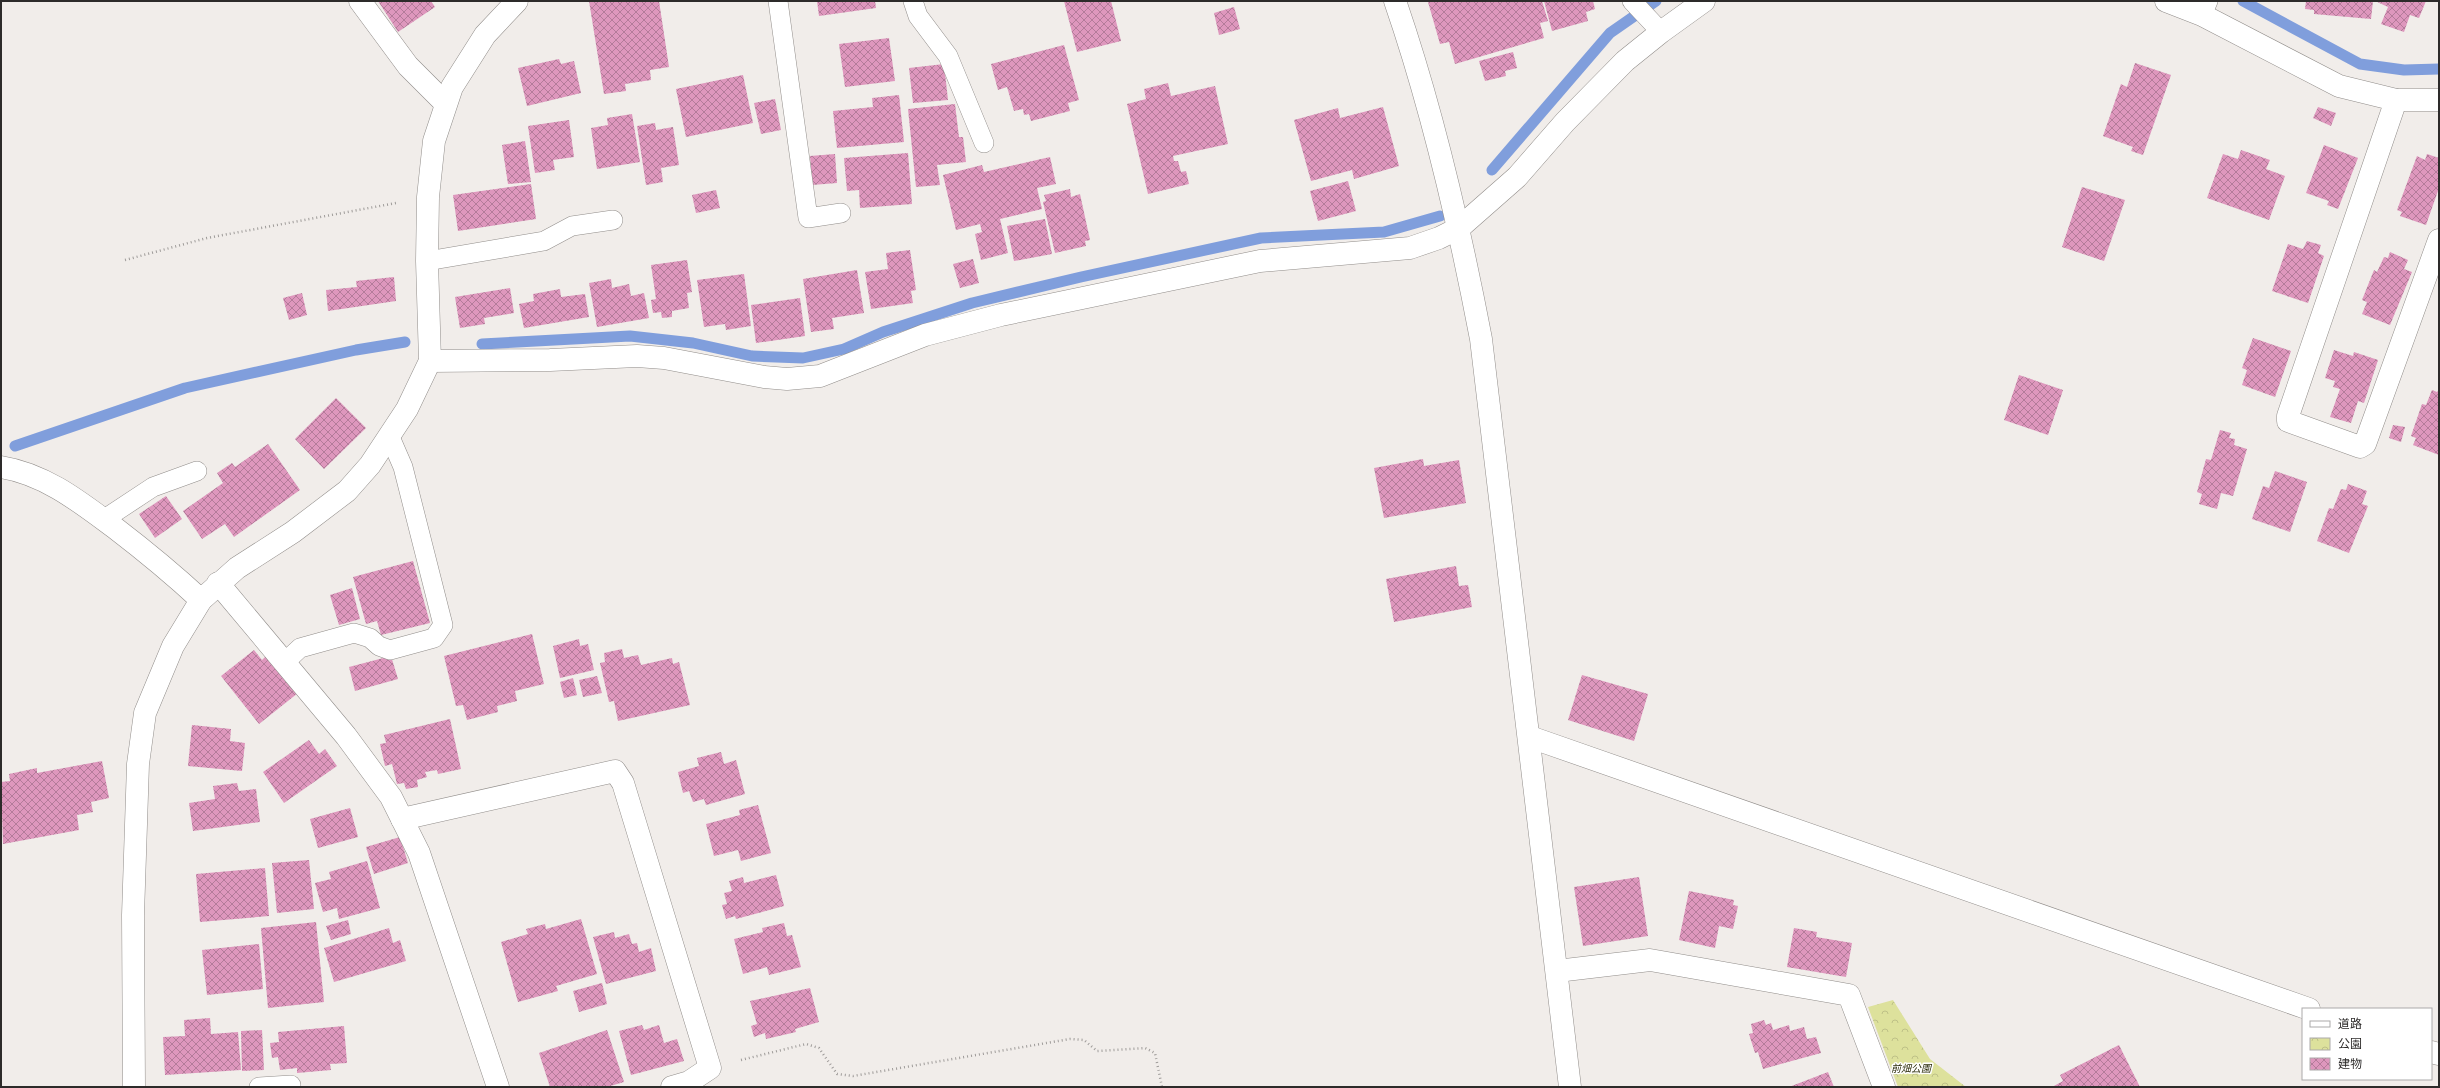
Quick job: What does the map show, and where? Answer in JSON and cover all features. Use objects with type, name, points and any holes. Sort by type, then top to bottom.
[{"type":"street","points":[[360,1],[408,66],[445,103]]},
{"type":"street","points":[[134,1087],[134,907],[138,764],[144,713],[173,646],[201,600],[218,583],[293,532],[347,491],[390,437],[430,360],[426,261],[428,197],[434,141],[445,103],[452,86],[485,35],[517,1]]},
{"type":"street","points":[[1395,1],[1421,79],[1459,228],[1481,339],[1530,737],[1570,1087]]},
{"type":"street","points":[[430,360],[550,360],[637,356],[671,359],[764,377],[787,379],[820,376],[925,335],[1001,315],[1260,261],[1410,248],[1439,238],[1459,228],[1517,177],[1571,116],[1626,61],[1661,32],[1704,1]]},
{"type":"street","points":[[2166,1],[2205,8],[2340,86],[2396,100],[2439,100]]},
{"type":"street","points":[[2396,100],[2290,409],[2288,421],[2360,446],[2365,444],[2439,240]]},
{"type":"street","points":[[1,467],[21,470],[66,492],[166,567],[201,600]]},
{"type":"street","points":[[218,583],[346,736],[391,797],[419,853],[498,1087]]},
{"type":"street","points":[[1530,737],[2306,1008]]},
{"type":"street","points":[[402,819],[615,771],[623,783],[710,1068],[684,1085]]},
{"type":"street","points":[[1557,971],[1650,960],[1849,995],[1884,1087]]},
{"type":"lane","points":[[778,1],[808,218],[841,213]]},
{"type":"lane","points":[[914,1],[918,16],[948,56],[984,143]]},
{"type":"lane","points":[[1632,1],[1661,32]]},
{"type":"lane","points":[[426,261],[544,241],[572,226],[613,220]]},
{"type":"lane","points":[[285,662],[300,648],[354,633],[370,638],[379,646],[390,650],[434,638],[443,625],[403,467],[390,437]]},
{"type":"lane","points":[[103,520],[153,487],[198,471]]},
{"type":"lane","points":[[259,1087],[291,1086]]},
{"type":"path","points":[[124,260],[207,238],[428,197]]},
{"type":"path","points":[[710,1068],[806,1044],[819,1048],[837,1074],[852,1076],[1070,1039],[1084,1040],[1097,1051],[1121,1047],[1145,1048],[1155,1053],[1162,1087]]},
{"type":"green space","name":"前畑公園","points":[[1893,1000],[1930,1059],[1966,1087],[1898,1087],[1868,1007]]},
{"type":"building","points":[[378,1],[431,1],[435,7],[398,32]]},
{"type":"building","points":[[589,1],[659,1],[669,67],[650,70],[651,80],[625,84],[626,91],[604,94]]},
{"type":"building","points":[[817,1],[875,1],[876,8],[819,16]]},
{"type":"building","points":[[1064,1],[1111,1],[1121,41],[1077,52]]},
{"type":"building","points":[[1542,1],[1548,21],[1540,23],[1544,38],[1455,64],[1449,42],[1440,44],[1428,2]]},
{"type":"building","points":[[1544,1],[1593,1],[1595,9],[1586,12],[1588,21],[1552,31]]},
{"type":"building","points":[[2306,1],[2373,1],[2371,19],[2314,14],[2314,10],[2305,9]]},
{"type":"building","points":[[2375,1],[2426,1],[2419,18],[2410,15],[2404,32],[2381,24],[2388,7]]},
{"type":"building","points":[[1234,7],[1240,29],[1219,35],[1214,13]]},
{"type":"building","points":[[889,38],[895,81],[845,87],[839,44]]},
{"type":"building","points":[[1064,45],[1079,100],[1068,103],[1070,111],[1031,121],[1029,114],[1024,115],[1023,109],[1014,111],[1007,87],[998,90],[991,64]]},
{"type":"building","points":[[1513,52],[1517,68],[1505,71],[1506,76],[1485,81],[1479,61]]},
{"type":"building","points":[[559,59],[561,64],[574,61],[581,93],[527,106],[518,68]]},
{"type":"building","points":[[2135,63],[2171,75],[2143,155],[2131,151],[2133,147],[2103,136],[2121,84],[2127,87]]},
{"type":"building","points":[[944,64],[948,100],[913,103],[909,68]]},
{"type":"building","points":[[743,75],[753,123],[686,137],[676,89]]},
{"type":"building","points":[[1168,83],[1171,96],[1215,86],[1228,144],[1173,156],[1174,161],[1178,161],[1181,172],[1186,171],[1189,184],[1148,194],[1127,104],[1146,99],[1144,89]]},
{"type":"building","points":[[899,95],[904,142],[837,148],[833,111],[873,107],[872,98]]},
{"type":"building","points":[[775,99],[781,130],[761,134],[754,103]]},
{"type":"building","points":[[955,104],[959,137],[963,137],[966,162],[937,165],[940,185],[916,187],[908,109]]},
{"type":"building","points":[[1383,107],[1399,166],[1354,179],[1352,170],[1311,181],[1294,120],[1338,108],[1340,118]]},
{"type":"building","points":[[2318,107],[2336,113],[2331,126],[2313,118]]},
{"type":"building","points":[[632,114],[640,162],[597,169],[591,128],[608,125],[607,118]]},
{"type":"building","points":[[569,120],[574,157],[553,160],[555,170],[535,173],[528,126]]},
{"type":"building","points":[[655,123],[656,130],[673,127],[679,165],[661,168],[663,182],[646,185],[637,126]]},
{"type":"building","points":[[525,141],[531,182],[508,184],[502,145]]},
{"type":"building","points":[[2324,145],[2358,158],[2338,209],[2327,205],[2329,201],[2306,193]]},
{"type":"building","points":[[2241,150],[2270,160],[2266,169],[2285,176],[2269,220],[2207,198],[2223,154],[2238,159]]},
{"type":"building","points":[[908,153],[912,204],[860,208],[859,190],[847,191],[844,158]]},
{"type":"building","points":[[835,154],[837,183],[812,185],[810,156]]},
{"type":"building","points":[[2427,154],[2439,158],[2439,188],[2426,225],[2400,216],[2402,212],[2397,210],[2417,156],[2425,160]]},
{"type":"building","points":[[1050,157],[1056,184],[1037,188],[1042,209],[1000,219],[1008,253],[981,260],[975,234],[982,232],[980,224],[956,230],[943,175],[982,165],[984,172]]},
{"type":"building","points":[[1348,181],[1356,211],[1318,221],[1310,191]]},
{"type":"building","points":[[531,184],[536,219],[458,231],[453,195]]},
{"type":"building","points":[[2082,187],[2125,200],[2104,261],[2062,247]]},
{"type":"building","points":[[1070,189],[1071,197],[1080,194],[1090,240],[1085,241],[1086,246],[1055,253],[1043,202],[1046,201],[1044,195]]},
{"type":"building","points":[[716,190],[720,208],[696,213],[692,195]]},
{"type":"building","points":[[1045,219],[1052,254],[1014,261],[1007,226]]},
{"type":"building","points":[[2307,241],[2321,245],[2318,253],[2324,256],[2308,303],[2272,291],[2288,244],[2303,249]]},
{"type":"building","points":[[910,250],[916,290],[911,291],[913,303],[871,309],[865,272],[888,269],[886,253]]},
{"type":"building","points":[[2390,252],[2408,260],[2404,269],[2412,272],[2390,325],[2362,314],[2367,302],[2362,300],[2374,270],[2377,272],[2384,257],[2388,258]]},
{"type":"building","points":[[973,259],[979,283],[960,288],[953,264]]},
{"type":"building","points":[[687,260],[692,292],[687,293],[689,308],[672,311],[672,317],[662,318],[661,312],[653,313],[651,300],[656,299],[651,265]]},
{"type":"building","points":[[857,270],[864,313],[832,318],[834,329],[811,332],[803,279]]},
{"type":"building","points":[[744,274],[751,326],[726,330],[725,324],[704,327],[697,280]]},
{"type":"building","points":[[394,277],[396,301],[328,311],[326,290],[357,287],[356,281]]},
{"type":"building","points":[[611,279],[612,288],[629,284],[631,296],[644,293],[649,318],[597,327],[589,283]]},
{"type":"building","points":[[510,288],[514,313],[484,318],[485,324],[460,328],[455,297]]},
{"type":"building","points":[[560,289],[561,297],[585,294],[589,317],[524,328],[519,304],[534,301],[533,294]]},
{"type":"building","points":[[302,293],[307,315],[289,320],[283,298]]},
{"type":"building","points":[[800,298],[805,336],[756,343],[751,305]]},
{"type":"building","points":[[2253,338],[2291,351],[2275,397],[2242,385],[2247,370],[2242,368]]},
{"type":"building","points":[[2334,350],[2353,356],[2354,352],[2378,360],[2364,403],[2358,401],[2351,423],[2330,417],[2340,389],[2333,387],[2335,381],[2325,378]]},
{"type":"building","points":[[2019,375],[2063,390],[2048,435],[2004,420]]},
{"type":"building","points":[[2439,389],[2439,455],[2413,445],[2416,438],[2411,436],[2422,404],[2426,405],[2432,390],[2437,392]]},
{"type":"building","points":[[336,398],[366,428],[324,469],[295,439]]},
{"type":"building","points":[[2393,425],[2405,427],[2401,442],[2389,438]]},
{"type":"building","points":[[2220,430],[2231,433],[2229,438],[2235,439],[2234,445],[2247,449],[2233,496],[2221,493],[2217,509],[2199,504],[2202,494],[2197,492],[2206,459],[2211,460]]},
{"type":"building","points":[[268,444],[300,490],[234,537],[225,524],[202,539],[183,511],[223,483],[217,473],[232,463],[235,467]]},
{"type":"building","points":[[1423,459],[1424,466],[1459,460],[1466,503],[1384,518],[1374,468]]},
{"type":"building","points":[[2275,471],[2307,482],[2290,532],[2252,519],[2263,486],[2269,488]]},
{"type":"building","points":[[2348,484],[2367,491],[2362,504],[2368,506],[2349,553],[2317,541],[2329,508],[2333,509],[2341,489],[2346,490]]},
{"type":"building","points":[[166,496],[182,519],[155,538],[139,514]]},
{"type":"building","points":[[413,561],[430,623],[381,635],[377,621],[366,624],[353,577]]},
{"type":"building","points":[[1456,566],[1459,586],[1468,585],[1472,607],[1394,622],[1386,579]]},
{"type":"building","points":[[352,588],[360,619],[339,625],[330,595]]},
{"type":"building","points":[[532,634],[544,684],[515,691],[517,701],[497,706],[498,712],[467,720],[463,705],[456,706],[444,656]]},
{"type":"building","points":[[579,639],[580,646],[588,644],[594,670],[560,678],[553,646]]},
{"type":"building","points":[[622,649],[624,658],[638,655],[641,665],[672,658],[673,664],[679,662],[690,705],[618,721],[614,701],[609,702],[600,663],[605,662],[604,653]]},
{"type":"building","points":[[254,650],[262,660],[267,655],[298,693],[259,724],[221,676]]},
{"type":"building","points":[[391,656],[398,679],[355,691],[349,667]]},
{"type":"building","points":[[1582,675],[1648,694],[1634,741],[1568,720]]},
{"type":"building","points":[[597,676],[602,693],[583,697],[579,680]]},
{"type":"building","points":[[573,678],[577,695],[564,698],[560,682]]},
{"type":"building","points":[[450,719],[461,769],[438,774],[437,770],[425,772],[427,777],[417,780],[418,787],[406,789],[404,783],[397,784],[392,764],[385,766],[380,744],[386,743],[384,735]]},
{"type":"building","points":[[192,725],[231,729],[230,741],[245,743],[242,771],[188,766]]},
{"type":"building","points":[[309,740],[319,754],[325,749],[337,766],[284,803],[263,772]]},
{"type":"building","points":[[721,752],[724,764],[736,760],[745,794],[706,805],[704,799],[693,802],[689,791],[683,793],[678,772],[699,766],[697,758]]},
{"type":"building","points":[[102,761],[109,798],[91,802],[93,812],[77,815],[79,830],[3,844],[1,782],[10,781],[9,774],[37,768],[37,773]]},
{"type":"building","points":[[237,783],[239,791],[256,789],[260,822],[193,831],[189,803],[215,799],[213,786]]},
{"type":"building","points":[[758,805],[771,853],[741,861],[738,850],[714,856],[706,824],[740,815],[739,810]]},
{"type":"building","points":[[350,808],[358,837],[318,848],[310,819]]},
{"type":"building","points":[[400,837],[408,863],[374,874],[366,847]]},
{"type":"building","points":[[309,860],[314,909],[277,913],[272,863]]},
{"type":"building","points":[[367,861],[380,908],[339,919],[337,908],[323,912],[315,883],[331,879],[329,872]]},
{"type":"building","points":[[265,868],[269,916],[200,922],[196,874]]},
{"type":"building","points":[[776,875],[784,906],[736,919],[735,916],[726,919],[722,905],[727,904],[724,893],[732,891],[729,881],[743,877],[744,883]]},
{"type":"building","points":[[1639,877],[1648,936],[1583,946],[1574,887]]},
{"type":"building","points":[[1689,891],[1734,900],[1733,905],[1738,906],[1733,929],[1719,926],[1715,948],[1679,940]]},
{"type":"building","points":[[581,919],[597,974],[556,986],[558,991],[518,1002],[501,942],[528,934],[526,929],[545,924],[546,929]]},
{"type":"building","points":[[348,920],[351,934],[331,940],[326,926]]},
{"type":"building","points":[[316,922],[324,1002],[268,1008],[261,928]]},
{"type":"building","points":[[784,923],[787,936],[792,935],[801,967],[769,975],[767,967],[743,974],[734,939],[763,932],[762,928]]},
{"type":"building","points":[[389,928],[393,943],[400,940],[406,961],[334,982],[324,948]]},
{"type":"building","points":[[1794,928],[1817,932],[1816,937],[1852,943],[1846,977],[1787,967]]},
{"type":"building","points":[[614,932],[615,938],[629,934],[632,944],[637,943],[639,952],[651,948],[656,971],[606,984],[593,937]]},
{"type":"building","points":[[259,944],[263,989],[207,995],[202,950]]},
{"type":"building","points":[[602,983],[607,1004],[579,1012],[573,991]]},
{"type":"building","points":[[810,988],[819,1022],[795,1029],[796,1032],[766,1039],[765,1033],[754,1037],[751,1026],[757,1024],[750,1001]]},
{"type":"building","points":[[210,1018],[211,1034],[238,1032],[241,1070],[165,1075],[163,1037],[185,1036],[184,1020]]},
{"type":"building","points":[[1764,1020],[1766,1025],[1771,1023],[1773,1030],[1789,1025],[1790,1031],[1804,1027],[1807,1039],[1816,1037],[1821,1053],[1763,1069],[1758,1052],[1755,1053],[1749,1034],[1753,1033],[1751,1024]]},
{"type":"building","points":[[642,1025],[644,1030],[659,1025],[664,1043],[677,1039],[684,1061],[631,1075],[619,1031]]},
{"type":"building","points":[[344,1026],[347,1063],[330,1064],[331,1070],[297,1073],[297,1068],[280,1070],[278,1057],[272,1058],[270,1043],[279,1042],[278,1032]]},
{"type":"building","points":[[262,1030],[264,1070],[242,1071],[241,1031]]},
{"type":"building","points":[[607,1030],[624,1082],[607,1087],[550,1087],[539,1053]]},
{"type":"building","points":[[2119,1045],[2140,1087],[2052,1087],[2063,1081],[2060,1075]]},
{"type":"building","points":[[1828,1072],[1834,1087],[1789,1087]]},
{"type":"waterway","points":[[1492,170],[1610,33],[1656,1]]},
{"type":"waterway","points":[[2243,1],[2360,64],[2404,70],[2439,69]]},
{"type":"waterway","points":[[482,344],[630,336],[693,343],[752,356],[803,358],[844,349],[883,332],[972,303],[1081,277],[1261,238],[1384,232],[1440,216]]},
{"type":"waterway","points":[[15,446],[185,388],[356,350],[405,342]]}]
